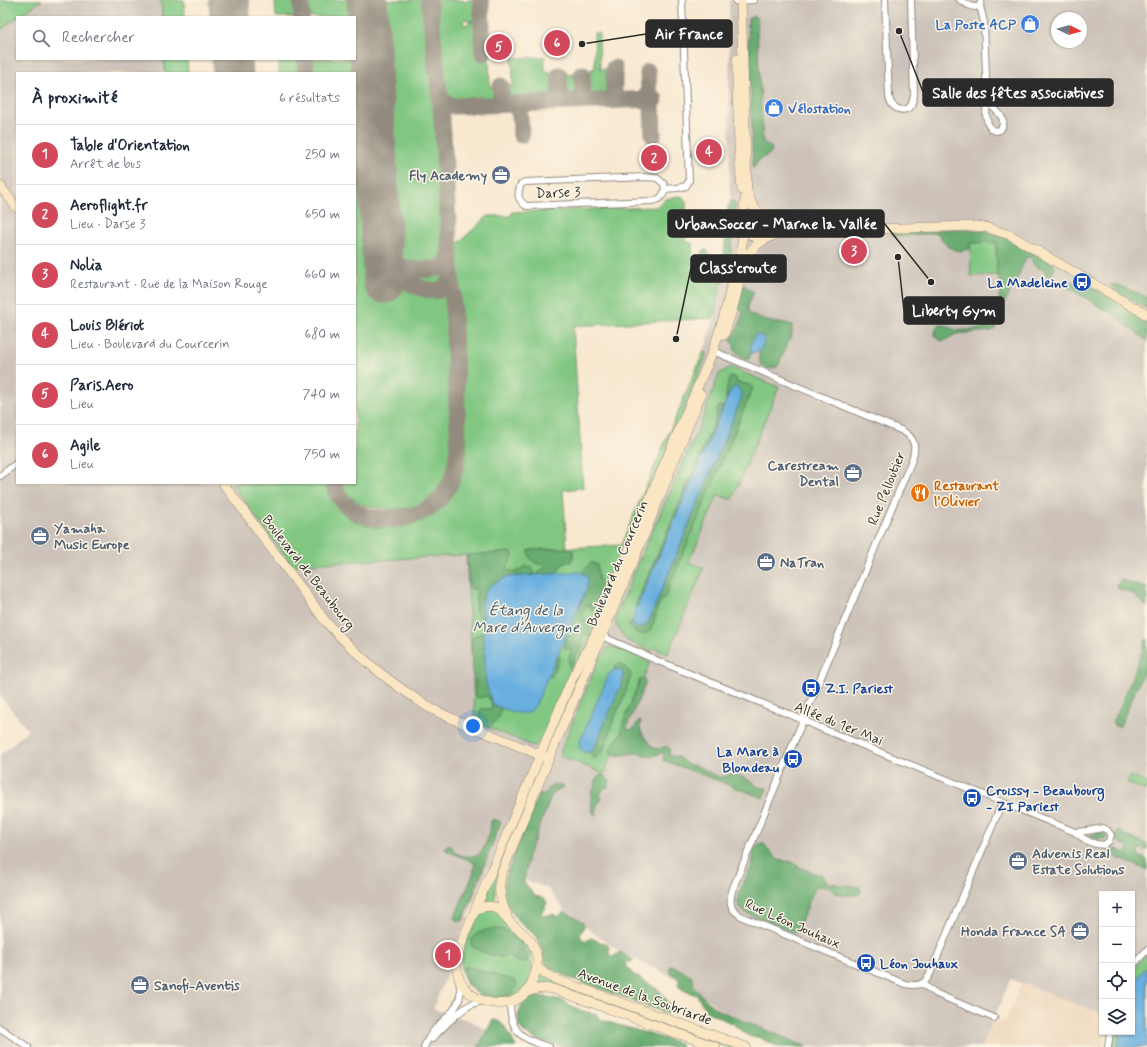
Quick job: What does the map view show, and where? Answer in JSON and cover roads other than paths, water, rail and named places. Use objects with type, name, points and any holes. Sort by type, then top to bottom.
[{"type":"main road","name":"Boulevard du Courcerin","points":[[476,909],[646,530],[731,314],[738,288],[746,195],[742,188],[740,166],[737,91],[739,0]]},
{"type":"main road","points":[[0,186],[16,207]]},
{"type":"main road","points":[[746,195],[761,217],[767,222],[778,227],[799,231]]},
{"type":"main road","points":[[764,240],[751,236],[744,228],[756,222],[767,222]]},
{"type":"main road","points":[[741,262],[764,240],[778,234],[799,231],[964,225],[985,227],[1010,235],[1147,315]]},
{"type":"main road","name":"Boulevard de Beaubourg","points":[[224,484],[326,622],[367,663],[397,686],[429,707],[544,757]]},
{"type":"main road","name":"Boulevard du Courcerin","points":[[509,920],[500,896],[500,880],[544,757]]},
{"type":"main road","points":[[493,906],[500,910],[509,920],[527,937],[534,947],[537,960],[535,977],[527,992],[510,1002],[497,1004],[482,1001],[469,993],[459,979],[456,964],[458,953],[476,909],[493,906]]},
{"type":"main road","name":"Avenue de la Soubriarde","points":[[537,967],[546,975],[558,980],[746,1047]]},
{"type":"main road","name":"Avenue de la Soubriarde","points":[[527,992],[538,988],[552,989],[716,1047]]},
{"type":"street","points":[[665,189],[686,186],[689,181],[682,0]]},
{"type":"street","points":[[739,0],[754,0]]},
{"type":"street","points":[[885,0],[888,97],[892,105],[900,110],[904,110],[911,106],[914,96],[912,0]]},
{"type":"street","points":[[960,0],[973,7],[980,3],[984,22],[987,101],[986,115],[991,129],[996,131],[1000,130],[1003,127],[1003,118],[987,101]]},
{"type":"street","name":"Darse 3","points":[[657,178],[664,184],[665,189],[663,195],[659,199],[652,201],[526,206],[520,202],[518,196],[521,184],[526,182],[657,178]]},
{"type":"street","name":"Rue Pelloutier","points":[[715,352],[896,428],[908,434],[914,444],[912,460],[803,720]]},
{"type":"street","points":[[0,476],[16,464]]},
{"type":"street","name":"Allée du 1er Mai","points":[[599,635],[662,663],[1075,832],[1083,839],[1102,846],[1107,844],[1111,835],[1103,828],[1075,832]]},
{"type":"street","name":"Rue Léon Jouhaux","points":[[803,720],[733,888],[730,900],[731,906],[737,914],[745,918],[904,984],[914,986],[922,984]]},
{"type":"street","points":[[994,1018],[937,994],[922,984],[927,980],[930,974],[1002,803]]},
{"type":"street","points":[[1135,963],[1147,950]]},
{"type":"street","points":[[426,1047],[428,1039],[456,1008],[460,996],[459,979]]},
{"type":"street","points":[[426,1047],[456,1016],[471,1004],[482,1001]]},
{"type":"street","points":[[510,1002],[512,1019],[519,1034],[532,1042],[549,1047]]},
{"type":"street","points":[[0,1028],[28,1047]]},
{"type":"street","points":[[1108,1047],[1110,1035]]},
{"type":"water","points":[[755,335],[762,335],[765,341],[759,352],[752,353],[750,347]]},
{"type":"water","points":[[734,387],[738,387],[741,393],[741,399],[648,623],[641,628],[636,628],[632,622],[634,614],[730,392]]},
{"type":"water","name":"Étang de la Mare d’Auvergne","points":[[579,572],[586,575],[588,581],[587,588],[536,704],[530,712],[526,713],[517,713],[498,707],[492,703],[486,683],[482,601],[485,592],[491,585],[507,577]]},
{"type":"water","points":[[620,669],[623,673],[623,680],[594,748],[590,752],[584,752],[579,747],[580,741],[609,674],[614,670]]},
{"type":"water","points":[[1147,967],[1147,1047],[1118,1047],[1120,1035],[1135,1035],[1136,979]]},
{"type":"place","name":"La Poste ACP","points":[[1030,24]]},
{"type":"place","name":"Salle des fêtes associatives","points":[[899,31]]},
{"type":"place","name":"Agile","points":[[557,43]]},
{"type":"place","name":"Air France","points":[[582,44]]},
{"type":"place","name":"Paris.Aero","points":[[499,47]]},
{"type":"place","name":"Vélostation","points":[[774,108]]},
{"type":"place","name":"Louis Blériot","points":[[709,152]]},
{"type":"place","name":"Aeroflight.fr","points":[[654,158]]},
{"type":"place","name":"Fly Academy","points":[[501,175]]},
{"type":"place","name":"Nolia","points":[[854,251]]},
{"type":"place","name":"Liberty Gym","points":[[898,257]]},
{"type":"place","name":"UrbanSoccer - Marne la Vallée","points":[[931,282]]},
{"type":"place","name":"La Madeleine","points":[[1082,282]]},
{"type":"place","name":"Class'croute","points":[[676,339]]},
{"type":"place","name":"Carestream Dental","points":[[853,473]]},
{"type":"place","name":"Restaurant l'Olivier","points":[[920,493]]},
{"type":"place","name":"Yamaha Music Europe","points":[[40,536]]},
{"type":"place","name":"NaTran","points":[[766,562]]},
{"type":"place","name":"Z.I. Pariest","points":[[811,688]]},
{"type":"place","name":"La Mare à Blondeau","points":[[793,759]]},
{"type":"place","name":"Croissy - Beaubourg - ZI Pariest","points":[[972,798]]},
{"type":"place","name":"Advenis Real Estate Solutions","points":[[1018,861]]},
{"type":"place","name":"Honda France SA","points":[[1080,931]]},
{"type":"place","name":"Table d'Orientation","points":[[448,955]]},
{"type":"place","name":"Léon Jouhaux","points":[[866,963]]},
{"type":"place","name":"Sanofi-Aventis","points":[[140,985]]}]
